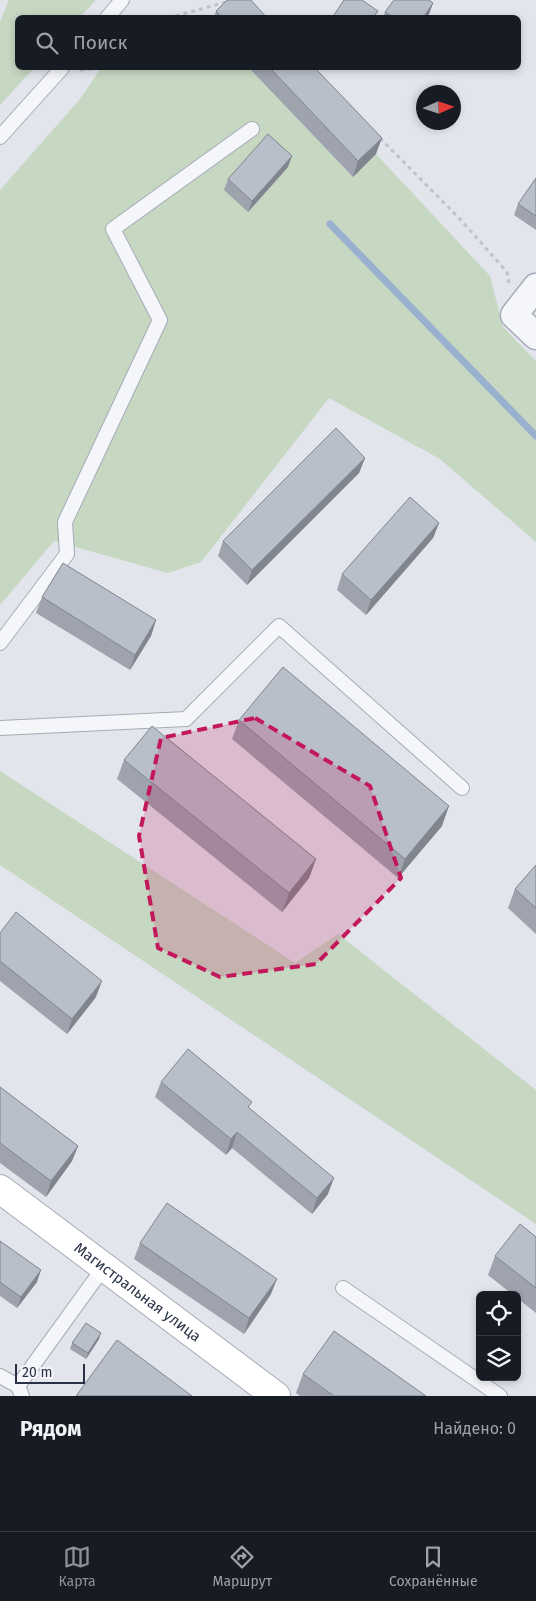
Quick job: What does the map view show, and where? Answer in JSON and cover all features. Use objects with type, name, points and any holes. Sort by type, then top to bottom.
[{"type":"street","points":[[536,287],[514,315],[536,336]]},
{"type":"street","name":"Магистральная улица","points":[[0,1190],[276,1396]]},
{"type":"lane","points":[[110,15],[122,0]]},
{"type":"lane","points":[[0,138],[60,70]]},
{"type":"lane","points":[[0,643],[67,554],[64,522],[160,320],[113,229],[252,129]]},
{"type":"lane","points":[[0,728],[186,719],[279,626],[462,788]]},
{"type":"lane","points":[[0,1376],[20,1391],[104,1267]]},
{"type":"lane","points":[[344,1288],[500,1396]]},
{"type":"path","points":[[179,15],[234,0]]},
{"type":"path","points":[[375,134],[459,218],[508,272],[514,315]]},
{"type":"highlighted area","points":[[255,718],[370,786],[401,878],[316,964],[220,977],[158,948],[139,836],[161,738]]},
{"type":"green space","points":[[9,0],[96,0],[82,15],[15,15],[15,70],[32,70],[0,105],[0,22]]},
{"type":"green space","points":[[100,70],[251,70],[352,176],[376,154],[490,276],[503,327],[536,361],[536,542],[440,459],[329,398],[201,562],[168,573],[54,541],[0,605],[0,190],[80,99]]},
{"type":"green space","points":[[0,771],[295,963],[338,934],[536,1090],[536,1224],[0,865]]},
{"type":"building","points":[[227,0],[251,0],[264,15],[219,15],[216,11]]},
{"type":"building","points":[[344,0],[362,0],[378,11],[375,15],[334,15]]},
{"type":"building","points":[[394,0],[429,0],[433,3],[425,15],[390,15],[385,12]]},
{"type":"building","points":[[272,70],[317,70],[382,138],[358,161]]},
{"type":"building","points":[[268,134],[292,156],[252,201],[228,179]]},
{"type":"building","points":[[536,178],[536,216],[518,204]]},
{"type":"building","points":[[336,428],[365,458],[252,570],[223,541]]},
{"type":"building","points":[[410,497],[439,523],[371,600],[342,574]]},
{"type":"building","points":[[63,563],[156,620],[135,655],[42,597]]},
{"type":"building","points":[[283,667],[449,806],[405,859],[239,720]]},
{"type":"building","points":[[152,726],[316,859],[289,893],[124,760]]},
{"type":"building","points":[[536,865],[536,908],[515,889]]},
{"type":"building","points":[[16,912],[102,981],[72,1019],[0,961],[0,933]]},
{"type":"building","points":[[188,1049],[252,1102],[248,1107],[334,1178],[317,1198],[237,1132],[231,1139],[161,1082]]},
{"type":"building","points":[[0,1087],[78,1146],[51,1181],[0,1143]]},
{"type":"building","points":[[167,1203],[277,1279],[249,1318],[140,1243]]},
{"type":"building","points":[[520,1224],[536,1237],[536,1288],[495,1256]]},
{"type":"building","points":[[0,1241],[41,1270],[21,1297],[0,1282]]},
{"type":"building","points":[[86,1323],[101,1333],[88,1353],[72,1343]]},
{"type":"building","points":[[334,1331],[426,1396],[334,1396],[303,1374]]},
{"type":"building","points":[[117,1340],[192,1396],[76,1396]]},
{"type":"waterway","points":[[330,224],[536,436]]}]
